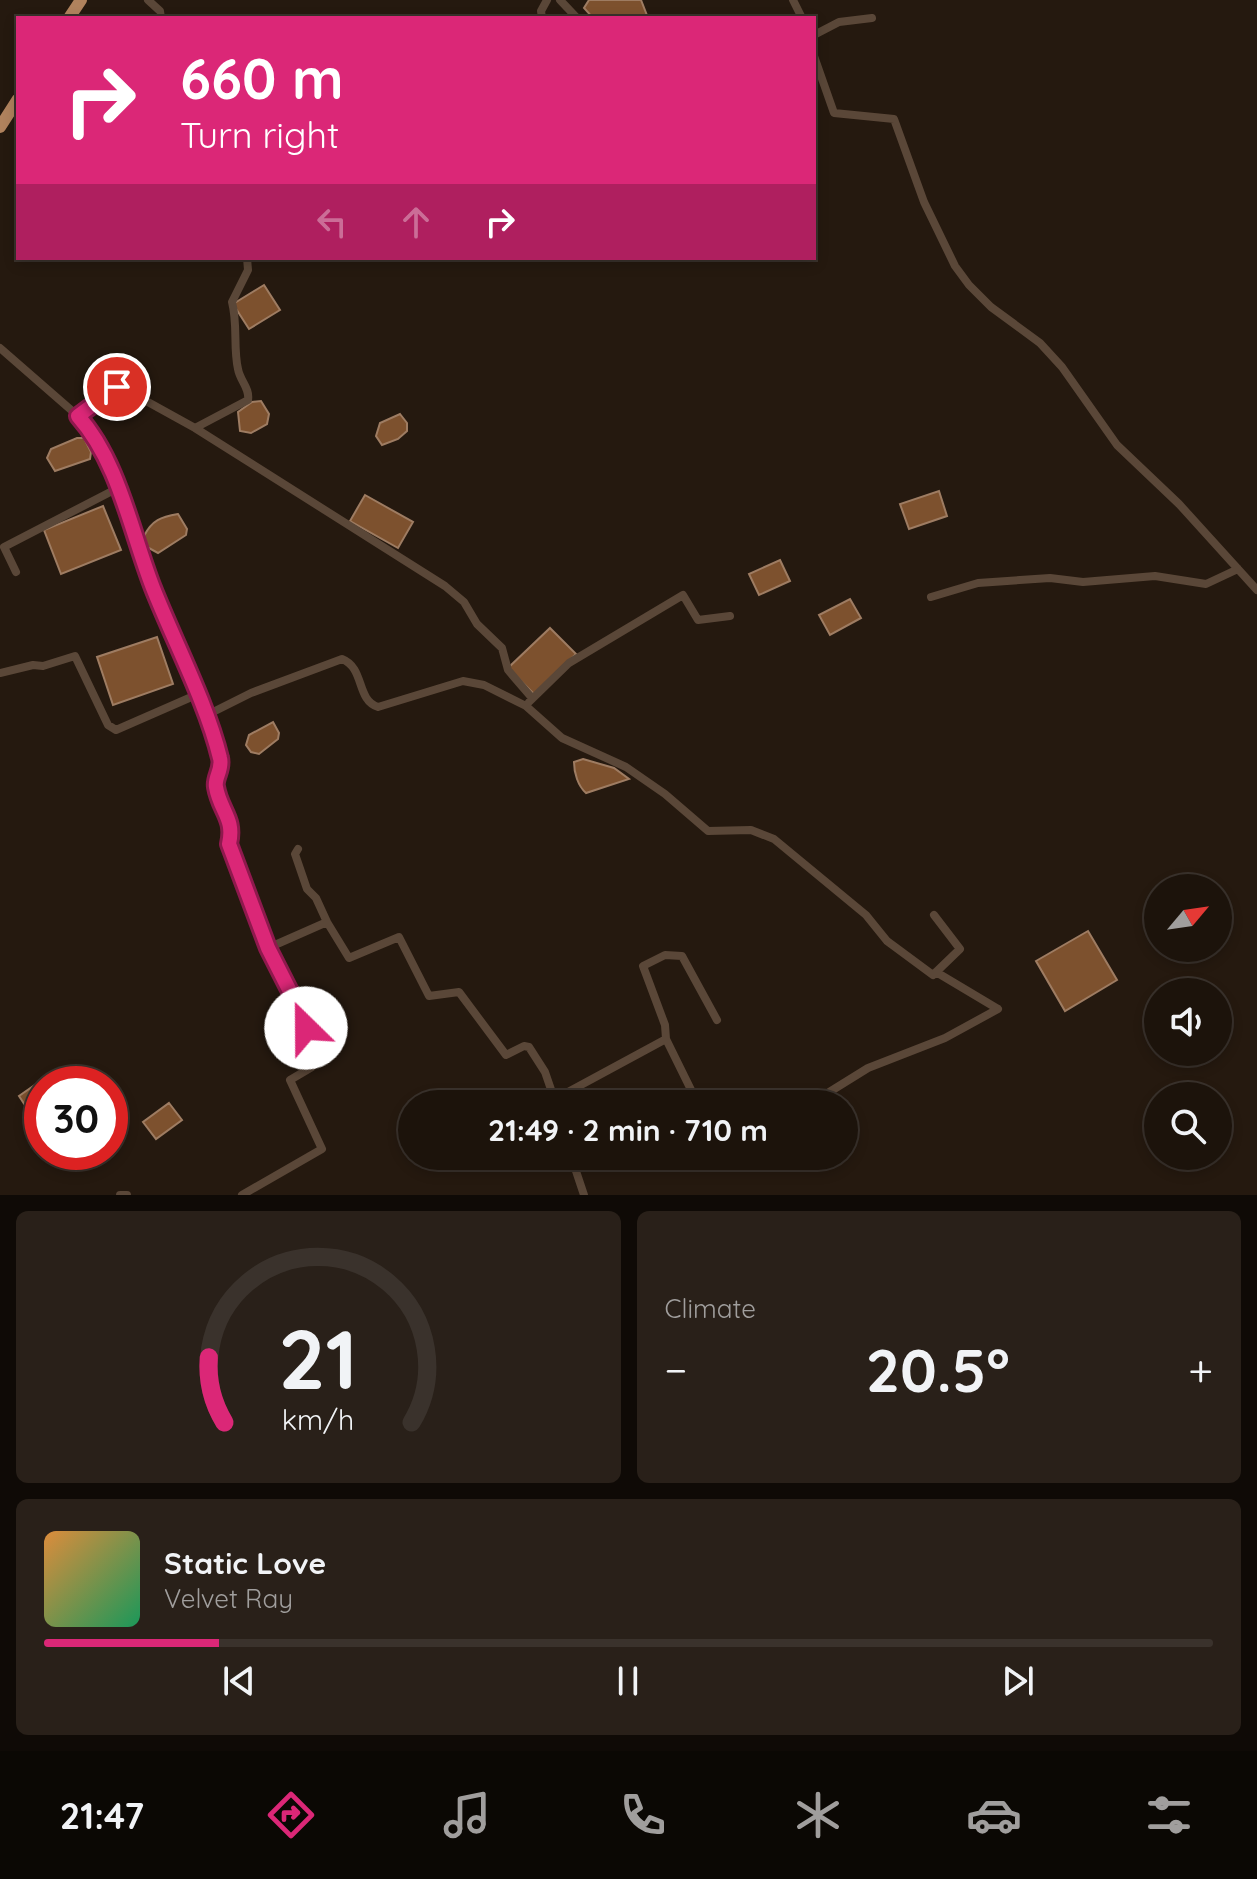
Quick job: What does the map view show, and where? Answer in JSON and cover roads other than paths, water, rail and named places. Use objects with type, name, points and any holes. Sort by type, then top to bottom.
[{"type":"highway","points":[[0,127],[16,102]]},
{"type":"street","points":[[148,0],[160,11],[161,16]]},
{"type":"street","points":[[560,0],[575,16]]},
{"type":"street","points":[[816,34],[839,22],[872,18]]},
{"type":"street","points":[[816,62],[834,113],[894,119],[924,202],[955,266],[969,285],[991,307],[1048,351],[1117,445],[1179,504],[1257,590]]},
{"type":"street","points":[[195,428],[250,398],[238,373],[236,317],[232,302],[248,270],[247,260]]},
{"type":"street","points":[[0,348],[78,416],[97,440],[220,758],[216,787],[233,831],[229,844],[268,948],[305,1021],[306,1028],[296,1039],[312,1067],[290,1080],[322,1149],[242,1195]]},
{"type":"street","points":[[78,416],[119,386],[195,428],[445,586],[464,602],[477,624],[502,648],[510,675],[532,698]]},
{"type":"street","points":[[16,572],[4,547],[118,488]]},
{"type":"street","points":[[931,597],[978,583],[1050,578],[1083,582],[1155,576],[1206,584],[1238,569]]},
{"type":"street","points":[[526,706],[569,663],[683,595],[698,620],[730,616]]},
{"type":"street","points":[[0,673],[33,665],[43,666],[75,656],[108,725],[116,730],[196,695]]},
{"type":"street","points":[[205,716],[265,687],[342,659],[355,667],[367,699],[378,707],[463,681],[484,685],[526,706],[562,738],[626,767],[665,794],[708,831],[751,830],[774,839],[866,915],[887,941],[933,975],[960,949],[934,915]]},
{"type":"street","points":[[298,849],[295,854],[307,889],[316,898],[349,958],[399,937],[429,996],[459,992],[506,1055],[527,1045],[529,1047],[545,1072],[551,1090]]},
{"type":"street","points":[[268,948],[327,922]]},
{"type":"street","points":[[691,1090],[666,1039],[665,1025],[643,966],[665,955],[682,956],[717,1020]]},
{"type":"street","points":[[833,1090],[868,1068],[945,1038],[998,1009],[936,972]]},
{"type":"street","points":[[572,1090],[666,1039]]},
{"type":"street","points":[[576,1170],[584,1195]]},
{"type":"street","points":[[120,1195],[127,1195]]}]
